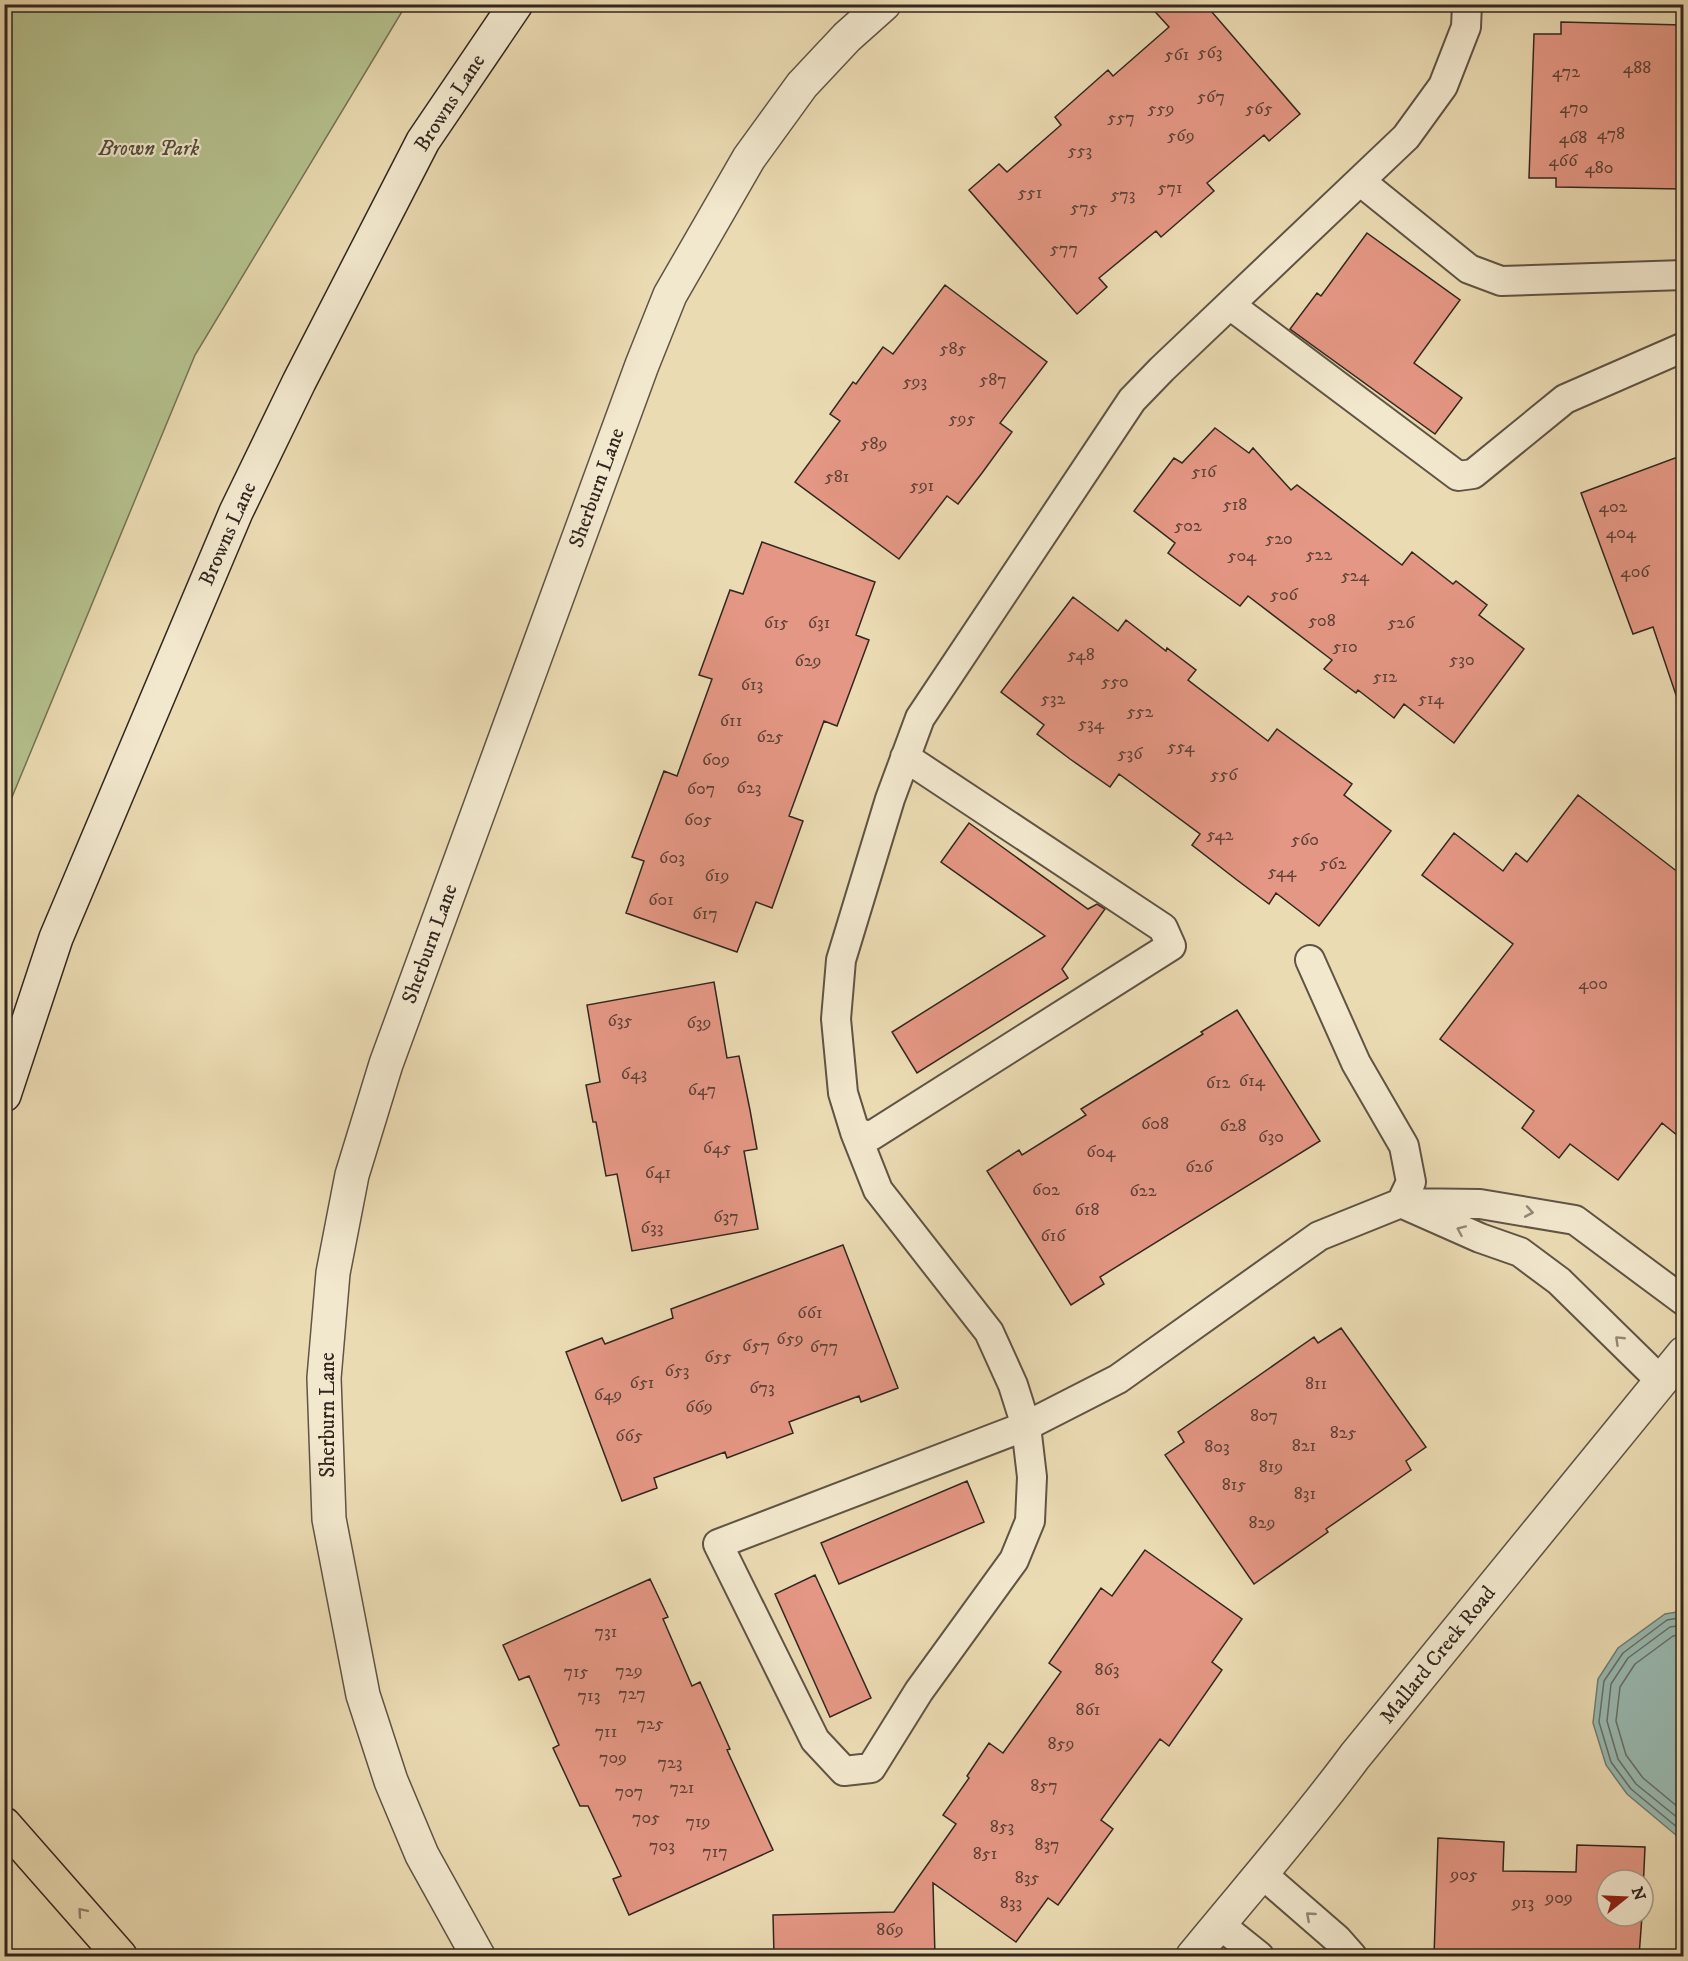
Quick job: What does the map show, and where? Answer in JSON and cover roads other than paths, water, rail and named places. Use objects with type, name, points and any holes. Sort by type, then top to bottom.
[{"type":"highway","points":[[4,1824],[120,1956]]},
{"type":"street","name":"Browns Lane","points":[[4,1095],[56,938],[236,512],[299,382],[423,141],[516,4]]},
{"type":"street","name":"Sherburn Lane","points":[[478,1956],[422,1855],[391,1781],[363,1695],[329,1519],[324,1377],[333,1273],[350,1186],[386,1064],[670,294],[749,158],[796,94],[847,37],[884,4]]},
{"type":"street","name":"Mallard Creek Road","points":[[1193,1956],[1314,1812],[1370,1738],[1683,1353]]},
{"type":"lane","points":[[1467,4],[1466,27],[1443,86],[1406,138],[1132,400],[920,718],[890,799],[841,960],[836,1019],[843,1093],[855,1132],[878,1190],[989,1332],[1013,1385],[1026,1426],[1032,1477],[1030,1521],[1014,1560],[919,1691],[871,1768],[844,1771],[815,1740],[718,1544],[1026,1426],[1118,1379],[1319,1236],[1401,1203],[1480,1204],[1575,1220],[1683,1301]]},
{"type":"lane","points":[[1360,181],[1469,269],[1501,281],[1683,275]]},
{"type":"lane","points":[[1230,305],[1458,476],[1473,474],[1565,399],[1683,347]]},
{"type":"lane","points":[[855,1132],[871,1136],[1171,946],[1162,928],[905,757]]},
{"type":"lane","points":[[1310,960],[1356,1063],[1404,1146],[1411,1182],[1401,1203]]},
{"type":"lane","points":[[1401,1203],[1480,1238],[1520,1252],[1559,1281],[1661,1381]]},
{"type":"lane","points":[[1261,1873],[1337,1939],[1352,1956]]},
{"type":"lane","points":[[1219,1924],[1259,1956]]},
{"type":"water","points":[[1684,1611],[1683,1841],[1627,1794],[1606,1765],[1593,1723],[1598,1679],[1618,1648],[1665,1614]]},
{"type":"park label","name":"Brown Park","points":[[149,149]]}]
